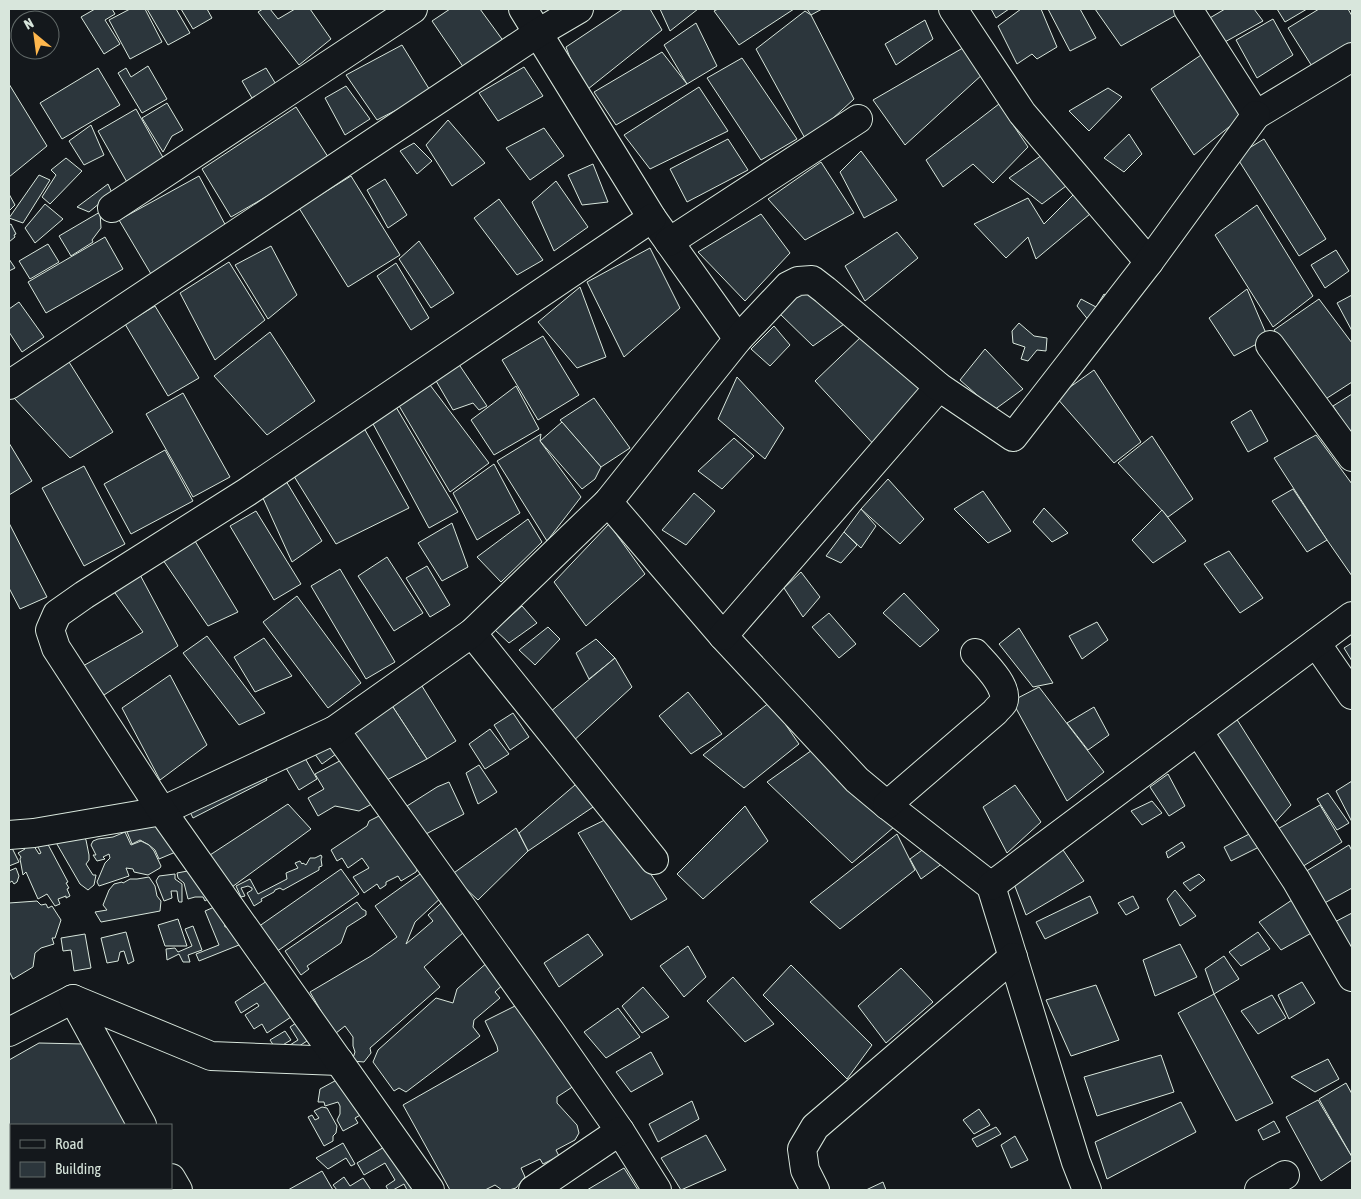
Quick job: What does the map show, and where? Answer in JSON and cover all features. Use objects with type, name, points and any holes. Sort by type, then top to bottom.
[{"type":"street","points":[[112,208],[412,9]]},
{"type":"street","points":[[523,9],[652,218],[738,339]]},
{"type":"street","points":[[9,385],[20,368],[538,33],[579,9]]},
{"type":"street","points":[[953,9],[1022,113],[1149,262]]},
{"type":"street","points":[[1188,9],[1256,116]]},
{"type":"street","points":[[9,834],[34,833],[162,811],[335,730],[472,633],[608,502],[738,339],[788,286],[798,281],[812,280],[939,387],[1014,437],[1149,262],[1256,116],[1352,58]]},
{"type":"street","points":[[668,242],[858,119]]},
{"type":"street","points":[[430,1190],[162,811],[56,648],[50,630],[57,614],[84,595],[247,492],[652,218]]},
{"type":"street","points":[[1270,345],[1352,457]]},
{"type":"street","points":[[723,636],[939,387]]},
{"type":"street","points":[[608,502],[723,636],[857,780],[991,886],[1076,1162],[1087,1190]]},
{"type":"street","points":[[991,886],[1352,616]]},
{"type":"street","points":[[472,633],[654,860]]},
{"type":"street","points":[[1316,643],[1352,695]]},
{"type":"street","points":[[887,805],[995,712],[1003,702],[1005,692],[998,680],[975,653]]},
{"type":"street","points":[[335,730],[534,1008],[620,1131],[657,1190]]},
{"type":"street","points":[[1198,731],[1296,880],[1352,977]]},
{"type":"street","points":[[815,1190],[805,1170],[802,1149],[815,1127],[1013,957]]},
{"type":"street","points":[[9,1032],[73,999],[211,1056],[339,1061]]},
{"type":"street","points":[[73,999],[141,1124]]},
{"type":"street","points":[[533,1190],[620,1131]]},
{"type":"street","points":[[1260,1190],[1285,1175]]},
{"type":"building","points":[[95,9],[112,9],[115,14],[105,20],[120,44],[104,54],[81,17]]},
{"type":"building","points":[[130,9],[145,9],[162,42],[130,59],[109,20]]},
{"type":"building","points":[[147,9],[176,9],[190,33],[168,45]]},
{"type":"building","points":[[181,9],[207,9],[212,18],[193,29]]},
{"type":"building","points":[[263,9],[270,9],[278,19],[295,9],[310,9],[331,39],[299,65],[258,12]]},
{"type":"building","points":[[450,9],[480,9],[507,46],[466,71],[432,21]]},
{"type":"building","points":[[623,9],[650,9],[662,30],[583,93],[566,47]]},
{"type":"building","points":[[660,9],[698,9],[670,31]]},
{"type":"building","points":[[718,9],[794,9],[739,45],[714,11]]},
{"type":"building","points":[[807,9],[822,9],[811,15]]},
{"type":"building","points":[[991,9],[1009,9],[996,18]]},
{"type":"building","points":[[1021,9],[1041,9],[1057,47],[1037,59],[1032,54],[1017,64],[998,26]]},
{"type":"building","points":[[1048,9],[1080,9],[1096,38],[1070,51]]},
{"type":"building","points":[[1095,9],[1175,9],[1178,14],[1121,46]]},
{"type":"building","points":[[1225,9],[1254,9],[1263,21],[1223,43],[1208,19]]},
{"type":"building","points":[[1277,9],[1307,9],[1285,22]]},
{"type":"building","points":[[1319,9],[1348,9],[1352,16],[1352,45],[1315,71],[1288,28]]},
{"type":"building","points":[[805,11],[811,15],[854,99],[807,142],[756,49]]},
{"type":"building","points":[[1273,19],[1293,55],[1257,78],[1236,40]]},
{"type":"building","points":[[925,20],[933,39],[896,65],[885,44]]},
{"type":"building","points":[[696,23],[717,66],[687,84],[664,45]]},
{"type":"building","points":[[402,45],[431,92],[377,120],[346,75]]},
{"type":"building","points":[[968,45],[984,73],[905,145],[873,100]]},
{"type":"building","points":[[662,52],[687,84],[616,125],[594,92]]},
{"type":"building","points":[[1204,53],[1244,115],[1194,155],[1151,89]]},
{"type":"building","points":[[742,58],[797,139],[761,160],[707,78]]},
{"type":"building","points":[[148,66],[167,99],[142,113],[118,73],[126,68],[131,77]]},
{"type":"building","points":[[524,67],[543,96],[498,121],[479,93]]},
{"type":"building","points":[[98,68],[120,105],[62,139],[40,103]]},
{"type":"building","points":[[266,68],[277,86],[252,98],[242,81]]},
{"type":"building","points":[[9,84],[47,146],[9,177]]},
{"type":"building","points":[[346,86],[370,119],[345,135],[325,98]]},
{"type":"building","points":[[699,87],[728,131],[650,169],[624,135]]},
{"type":"building","points":[[1108,88],[1122,97],[1089,131],[1069,111]]},
{"type":"building","points":[[167,103],[183,130],[172,136],[163,152],[142,118]]},
{"type":"building","points":[[999,104],[1028,147],[993,183],[973,164],[943,187],[926,160]]},
{"type":"building","points":[[296,107],[330,160],[231,217],[202,169]]},
{"type":"building","points":[[136,109],[166,163],[128,184],[98,131]]},
{"type":"building","points":[[448,120],[485,163],[452,186],[426,145]]},
{"type":"building","points":[[91,125],[104,155],[84,165],[69,141]]},
{"type":"building","points":[[544,128],[564,156],[530,180],[506,148]]},
{"type":"building","points":[[1129,134],[1142,154],[1124,172],[1104,158]]},
{"type":"building","points":[[728,139],[748,170],[687,202],[670,169]]},
{"type":"building","points":[[1264,139],[1326,239],[1299,256],[1236,156]]},
{"type":"building","points":[[414,143],[432,161],[417,174],[400,151]]},
{"type":"building","points":[[861,151],[897,200],[864,218],[840,172]]},
{"type":"building","points":[[1042,155],[1070,183],[1042,204],[1009,178]]},
{"type":"building","points":[[66,158],[82,171],[50,204],[42,197],[56,175],[51,170]]},
{"type":"building","points":[[821,162],[854,213],[805,240],[768,199]]},
{"type":"building","points":[[593,164],[608,202],[582,205],[568,175]]},
{"type":"building","points":[[39,175],[50,180],[23,223],[9,218]]},
{"type":"building","points":[[199,176],[227,228],[151,274],[119,220]]},
{"type":"building","points":[[351,176],[400,255],[348,287],[299,208]]},
{"type":"building","points":[[385,179],[407,215],[388,228],[367,190]]},
{"type":"building","points":[[556,181],[588,227],[554,251],[532,202]]},
{"type":"building","points":[[108,184],[112,193],[89,212],[77,207]]},
{"type":"building","points":[[1075,193],[1096,209],[1036,259],[1028,237],[1006,258],[974,224],[1028,198],[1044,224]]},
{"type":"building","points":[[9,194],[15,205],[9,211]]},
{"type":"building","points":[[499,199],[543,260],[517,275],[474,218]]},
{"type":"building","points":[[45,204],[63,219],[35,243],[25,228]]},
{"type":"building","points":[[1257,205],[1313,296],[1273,327],[1215,235]]},
{"type":"building","points":[[100,212],[101,228],[92,240],[93,242],[71,256],[59,236]]},
{"type":"building","points":[[761,214],[790,253],[745,301],[698,252]]},
{"type":"building","points":[[11,224],[16,234],[9,242],[9,225]]},
{"type":"building","points":[[897,232],[918,258],[865,301],[845,266]]},
{"type":"building","points":[[105,237],[123,269],[46,313],[28,282]]},
{"type":"building","points":[[419,241],[454,293],[431,308],[399,259]]},
{"type":"building","points":[[48,244],[59,262],[30,279],[19,261]]},
{"type":"building","points":[[271,246],[297,295],[268,319],[235,265]]},
{"type":"building","points":[[650,248],[680,308],[624,357],[587,282]]},
{"type":"building","points":[[1336,250],[1349,271],[1325,288],[1311,265]]},
{"type":"building","points":[[9,259],[15,268],[9,271]]},
{"type":"building","points":[[229,262],[265,320],[215,360],[180,293]]},
{"type":"building","points":[[396,263],[429,318],[411,330],[377,276]]},
{"type":"building","points":[[805,286],[847,322],[813,346],[779,313]]},
{"type":"building","points":[[580,287],[606,357],[577,368],[538,322]]},
{"type":"building","points":[[1247,289],[1268,338],[1234,356],[1209,318]]},
{"type":"building","points":[[1104,294],[1110,298],[1094,327],[1077,306],[1081,299],[1096,307]]},
{"type":"building","points":[[1352,295],[1352,331],[1337,303]]},
{"type":"building","points":[[1319,299],[1352,343],[1352,382],[1321,402],[1274,330]]},
{"type":"building","points":[[19,302],[44,337],[22,352],[9,332],[9,309]]},
{"type":"building","points":[[155,306],[199,378],[168,396],[125,324]]},
{"type":"building","points":[[1019,323],[1034,336],[1047,338],[1046,351],[1037,350],[1028,361],[1021,359],[1025,347],[1013,343],[1012,331]]},
{"type":"building","points":[[774,326],[790,345],[770,366],[751,349]]},
{"type":"building","points":[[270,332],[315,401],[267,435],[214,376]]},
{"type":"building","points":[[863,335],[925,389],[878,449],[815,381]]},
{"type":"building","points":[[543,336],[579,395],[538,420],[502,360]]},
{"type":"building","points":[[985,349],[1023,389],[994,410],[960,380]]},
{"type":"building","points":[[69,362],[113,432],[70,458],[14,398]]},
{"type":"building","points":[[458,363],[487,406],[479,410],[473,403],[453,410],[432,374]]},
{"type":"building","points":[[1094,370],[1141,442],[1114,463],[1056,397]]},
{"type":"building","points":[[737,377],[784,428],[765,459],[718,419]]},
{"type":"building","points":[[430,385],[489,463],[450,492],[398,404]]},
{"type":"building","points":[[516,386],[539,429],[494,455],[471,420]]},
{"type":"building","points":[[183,393],[230,477],[193,497],[146,414]]},
{"type":"building","points":[[1352,394],[1352,435],[1333,406]]},
{"type":"building","points":[[594,398],[630,448],[601,467],[560,420]]},
{"type":"building","points":[[396,407],[458,512],[429,528],[372,422]]},
{"type":"building","points":[[1251,410],[1268,441],[1248,452],[1231,422]]},
{"type":"building","points":[[562,422],[601,467],[595,479],[582,489],[540,441]]},
{"type":"building","points":[[364,428],[409,508],[336,544],[292,473]]},
{"type":"building","points":[[541,434],[540,441],[581,497],[547,541],[497,461]]},
{"type":"building","points":[[1316,435],[1352,484],[1352,576],[1274,458]]},
{"type":"building","points":[[1152,436],[1193,499],[1168,517],[1118,463]]},
{"type":"building","points":[[734,438],[754,456],[722,489],[698,471]]},
{"type":"building","points":[[9,443],[32,481],[9,495]]},
{"type":"building","points":[[165,450],[193,501],[131,534],[104,484]]},
{"type":"building","points":[[494,464],[520,513],[477,540],[453,493]]},
{"type":"building","points":[[84,466],[125,544],[84,566],[42,488]]},
{"type":"building","points":[[888,479],[924,519],[900,544],[861,509]]},
{"type":"building","points":[[286,481],[322,541],[292,562],[262,496]]},
{"type":"building","points":[[1293,489],[1327,540],[1307,552],[1272,501]]},
{"type":"building","points":[[983,491],[1011,531],[988,543],[954,509]]},
{"type":"building","points":[[694,493],[715,511],[686,545],[662,530]]},
{"type":"building","points":[[1044,508],[1068,533],[1052,542],[1033,522]]},
{"type":"building","points":[[861,509],[876,526],[861,548],[844,532]]},
{"type":"building","points":[[1162,510],[1186,541],[1153,563],[1132,540]]},
{"type":"building","points":[[256,511],[301,584],[274,600],[230,526]]},
{"type":"building","points":[[528,519],[542,542],[501,582],[477,557]]},
{"type":"building","points":[[9,523],[47,597],[20,609],[9,588]]},
{"type":"building","points":[[452,523],[468,567],[442,581],[418,543]]},
{"type":"building","points":[[609,524],[645,574],[586,626],[554,582]]},
{"type":"building","points":[[844,532],[857,545],[841,563],[826,556]]},
{"type":"building","points":[[192,536],[238,612],[208,626],[163,560]]},
{"type":"building","points":[[1229,551],[1263,598],[1240,613],[1204,564]]},
{"type":"building","points":[[387,557],[423,613],[394,631],[358,576]]},
{"type":"building","points":[[427,566],[450,605],[430,617],[406,578]]},
{"type":"building","points":[[340,569],[395,662],[366,679],[311,586]]},
{"type":"building","points":[[138,571],[178,646],[104,695],[83,666],[143,632],[110,586]]},
{"type":"building","points":[[801,572],[820,597],[803,617],[784,588]]},
{"type":"building","points":[[904,593],[939,630],[920,647],[883,613]]},
{"type":"building","points":[[297,596],[361,683],[328,708],[263,622]]},
{"type":"building","points":[[522,606],[537,623],[509,643],[495,630]]},
{"type":"building","points":[[829,613],[856,644],[839,658],[812,627]]},
{"type":"building","points":[[1097,622],[1108,640],[1082,659],[1069,636]]},
{"type":"building","points":[[548,627],[560,639],[535,665],[519,650]]},
{"type":"building","points":[[1019,628],[1053,683],[1033,687],[999,644]]},
{"type":"building","points":[[207,636],[265,713],[239,725],[183,653]]},
{"type":"building","points":[[264,638],[292,676],[255,692],[234,657]]},
{"type":"building","points":[[596,639],[615,658],[589,679],[576,653]]},
{"type":"building","points":[[1352,643],[1352,661],[1344,648]]},
{"type":"building","points":[[615,658],[632,687],[571,743],[550,712]]},
{"type":"building","points":[[170,675],[207,745],[160,780],[122,708]]},
{"type":"building","points":[[417,678],[456,741],[427,759],[387,698]]},
{"type":"building","points":[[1039,687],[1104,772],[1067,801],[1012,701]]},
{"type":"building","points":[[688,692],[722,734],[691,754],[659,716]]},
{"type":"building","points":[[387,698],[427,759],[383,782],[339,726]]},
{"type":"building","points":[[770,702],[799,744],[744,788],[703,755]]},
{"type":"building","points":[[1094,707],[1109,735],[1088,750],[1067,723]]},
{"type":"building","points":[[513,713],[529,737],[510,750],[494,725]]},
{"type":"building","points":[[1236,718],[1291,805],[1268,830],[1209,735]]},
{"type":"building","points":[[490,729],[509,754],[485,769],[469,744]]},
{"type":"building","points":[[334,735],[343,749],[322,764],[312,750]]},
{"type":"building","points":[[815,748],[901,821],[852,863],[767,782]]},
{"type":"building","points":[[302,753],[317,779],[299,790],[286,768],[297,762]]},
{"type":"building","points":[[351,755],[379,800],[359,811],[335,806],[318,816],[308,798],[324,789],[315,774]]},
{"type":"building","points":[[479,765],[497,792],[478,804],[466,773]]},
{"type":"building","points":[[261,768],[267,780],[193,818],[187,806]]},
{"type":"building","points":[[1168,774],[1185,806],[1169,816],[1150,787]]},
{"type":"building","points":[[582,779],[599,803],[528,851],[519,833]]},
{"type":"building","points":[[1352,781],[1352,822],[1336,791]]},
{"type":"building","points":[[449,782],[464,814],[426,834],[407,806],[437,787]]},
{"type":"building","points":[[1015,785],[1041,822],[1007,853],[983,807]]},
{"type":"building","points":[[1328,793],[1349,823],[1337,830],[1317,799]]},
{"type":"building","points":[[1152,801],[1162,813],[1142,825],[1131,811]]},
{"type":"building","points":[[288,804],[311,829],[232,887],[210,855]]},
{"type":"building","points":[[1320,805],[1342,842],[1297,870],[1274,831]]},
{"type":"building","points":[[745,806],[768,841],[703,899],[677,874]]},
{"type":"building","points":[[162,812],[178,851],[159,859],[155,850],[140,840],[132,844],[123,822]]},
{"type":"building","points":[[387,812],[420,864],[416,872],[401,881],[398,876],[386,882],[386,885],[380,889],[377,884],[364,893],[353,877],[369,868],[362,858],[348,868],[342,858],[337,861],[331,850],[367,826],[369,821]]},
{"type":"building","points":[[613,816],[667,899],[631,920],[578,833]]},
{"type":"building","points":[[79,828],[86,840],[89,855],[89,860],[86,864],[93,875],[96,875],[94,885],[88,890],[80,884],[54,839]]},
{"type":"building","points":[[516,828],[528,851],[478,900],[451,875]]},
{"type":"building","points":[[1257,830],[1263,845],[1231,861],[1224,847]]},
{"type":"building","points":[[125,832],[131,845],[141,841],[149,845],[161,866],[148,875],[126,868],[129,876],[99,886],[97,882],[105,863],[110,858],[109,854],[103,857],[105,859],[97,861],[93,855],[96,855],[91,845],[93,841],[98,839],[113,837]]},
{"type":"building","points":[[897,834],[915,870],[840,929],[810,902]]},
{"type":"building","points":[[32,835],[44,837],[68,882],[66,883],[70,896],[58,899],[60,904],[55,906],[47,894],[38,899],[26,872],[23,875],[21,857],[18,853],[25,849],[22,845],[32,843],[39,854],[41,853]]},
{"type":"building","points":[[9,842],[19,862],[9,866]]},
{"type":"building","points":[[1182,842],[1185,847],[1168,858],[1166,852]]},
{"type":"building","points":[[929,845],[943,863],[921,879],[910,859]]},
{"type":"building","points":[[1349,845],[1352,851],[1352,888],[1319,906],[1300,875]]},
{"type":"building","points":[[1061,847],[1084,881],[1026,915],[1014,884]]},
{"type":"building","points":[[321,855],[322,866],[319,867],[319,870],[283,890],[280,888],[275,890],[254,906],[247,893],[252,888],[248,886],[241,888],[245,896],[241,897],[236,886],[250,879],[258,894],[287,879],[286,873],[298,868],[295,863],[300,861],[306,865],[310,858]]},
{"type":"building","points":[[16,868],[19,876],[17,882],[14,884],[12,881],[9,883],[9,871]]},
{"type":"building","points":[[198,869],[217,893],[205,901],[203,897],[188,899],[184,883],[178,878],[177,873]]},
{"type":"building","points":[[341,869],[359,894],[276,952],[258,927]]},
{"type":"building","points":[[427,869],[445,894],[415,922],[406,944],[433,921],[428,915],[448,897],[472,925],[424,967],[440,987],[370,1048],[371,1053],[364,1062],[352,1061],[355,1052],[353,1037],[345,1026],[336,1033],[329,1030],[325,1018],[310,992],[371,956],[397,937],[375,906]]},
{"type":"building","points":[[175,874],[175,879],[182,884],[182,902],[179,902],[177,891],[171,891],[172,898],[164,901],[156,881],[159,876]]},
{"type":"building","points":[[1199,874],[1205,880],[1190,891],[1183,883]]},
{"type":"building","points":[[149,877],[161,901],[160,911],[101,922],[95,912],[107,910],[103,905],[109,890],[114,884],[123,883],[130,879]]},
{"type":"building","points":[[1175,890],[1196,916],[1180,926],[1167,899]]},
{"type":"building","points":[[1090,896],[1098,913],[1045,939],[1036,922]]},
{"type":"building","points":[[1133,896],[1139,908],[1126,915],[1118,903]]},
{"type":"building","points":[[1295,898],[1315,931],[1281,950],[1259,922]]},
{"type":"building","points":[[37,901],[41,905],[46,904],[48,908],[52,906],[61,920],[55,938],[52,938],[54,944],[41,948],[35,953],[33,967],[13,979],[9,971],[9,903]]},
{"type":"building","points":[[226,902],[232,919],[224,922],[225,927],[237,926],[244,943],[199,961],[196,954],[219,945],[205,911]]},
{"type":"building","points":[[357,902],[366,911],[366,915],[347,927],[341,943],[307,966],[309,969],[301,975],[285,951]]},
{"type":"building","points":[[1352,913],[1352,953],[1327,926]]},
{"type":"building","points":[[178,919],[187,946],[165,946],[158,925]]},
{"type":"building","points":[[193,926],[202,950],[188,955],[190,962],[183,962],[179,954],[167,960],[166,949],[175,948],[178,952],[192,946],[185,929]]},
{"type":"building","points":[[126,932],[134,961],[128,964],[124,951],[120,952],[118,961],[107,963],[101,938]]},
{"type":"building","points":[[1258,932],[1270,949],[1241,966],[1229,952]]},
{"type":"building","points":[[85,934],[91,968],[74,971],[71,950],[63,951],[61,938]]},
{"type":"building","points":[[588,934],[603,955],[559,987],[544,963]]},
{"type":"building","points":[[1180,944],[1197,977],[1155,996],[1143,960]]},
{"type":"building","points":[[688,946],[706,977],[684,997],[660,966]]},
{"type":"building","points":[[1224,956],[1239,979],[1214,994],[1205,969]]},
{"type":"building","points":[[489,961],[507,981],[495,992],[500,998],[474,1020],[473,1027],[480,1036],[406,1092],[399,1088],[394,1091],[373,1062],[378,1050],[436,998],[453,1003],[457,989]]},
{"type":"building","points":[[791,965],[872,1045],[847,1079],[763,995]]},
{"type":"building","points":[[901,968],[933,1002],[886,1043],[858,1006]]},
{"type":"building","points":[[733,977],[774,1024],[745,1042],[707,1001]]},
{"type":"building","points":[[267,981],[291,1017],[267,1033],[262,1024],[254,1029],[245,1015],[259,1006],[257,1003],[241,1013],[235,1002]]},
{"type":"building","points":[[1302,982],[1315,1003],[1289,1019],[1278,995]]},
{"type":"building","points":[[1096,985],[1119,1040],[1071,1056],[1046,1000]]},
{"type":"building","points":[[643,987],[669,1017],[642,1033],[622,1006]]},
{"type":"building","points":[[1214,994],[1273,1103],[1236,1121],[1178,1013]]},
{"type":"building","points":[[1272,995],[1286,1018],[1258,1034],[1241,1011]]},
{"type":"building","points":[[521,1003],[577,1084],[557,1097],[557,1103],[577,1125],[579,1133],[575,1140],[556,1150],[559,1156],[543,1164],[540,1159],[521,1168],[525,1177],[516,1188],[502,1190],[495,1185],[485,1190],[450,1190],[403,1105],[498,1051],[485,1021]]},
{"type":"building","points":[[618,1008],[640,1037],[606,1058],[584,1032]]},
{"type":"building","points":[[296,1023],[307,1041],[285,1055],[282,1050],[298,1040],[290,1027]]},
{"type":"building","points":[[285,1031],[291,1040],[276,1049],[270,1040]]},
{"type":"building","points":[[39,1043],[83,1044],[125,1124],[10,1124],[10,1189],[160,1190],[9,1190],[9,1060]]},
{"type":"building","points":[[651,1052],[663,1074],[631,1092],[616,1072]]},
{"type":"building","points":[[1161,1055],[1174,1092],[1097,1116],[1084,1077]]},
{"type":"building","points":[[1328,1059],[1339,1079],[1315,1092],[1291,1077]]},
{"type":"building","points":[[344,1076],[364,1113],[355,1118],[358,1123],[343,1131],[337,1120],[340,1114],[338,1102],[325,1106],[324,1102],[318,1102],[320,1089]]},
{"type":"building","points":[[1346,1083],[1352,1094],[1352,1157],[1319,1099]]},
{"type":"building","points":[[1318,1100],[1352,1157],[1352,1160],[1321,1181],[1286,1117]]},
{"type":"building","points":[[692,1101],[699,1119],[658,1142],[649,1124]]},
{"type":"building","points":[[1181,1102],[1196,1132],[1107,1179],[1095,1142]]},
{"type":"building","points":[[322,1107],[327,1108],[337,1126],[333,1141],[324,1146],[308,1117],[312,1115],[315,1120],[319,1118],[314,1111]]},
{"type":"building","points":[[979,1109],[990,1125],[974,1134],[963,1120]]},
{"type":"building","points":[[1274,1121],[1280,1132],[1263,1140],[1258,1130]]},
{"type":"building","points":[[996,1127],[1001,1134],[977,1147],[972,1139]]},
{"type":"building","points":[[706,1135],[726,1170],[681,1190],[661,1158]]},
{"type":"building","points":[[1015,1136],[1028,1160],[1011,1168],[1001,1145]]},
{"type":"building","points":[[343,1143],[355,1164],[351,1166],[346,1158],[328,1169],[316,1158]]},
{"type":"building","points":[[391,1143],[418,1190],[407,1190],[404,1184],[393,1190],[388,1190],[386,1186],[395,1180],[385,1163],[364,1175],[357,1163]]},
{"type":"building","points":[[624,1168],[638,1190],[587,1190]]},
{"type":"building","points":[[322,1171],[333,1190],[288,1190]]},
{"type":"building","points":[[344,1177],[350,1186],[363,1178],[371,1190],[337,1190],[333,1185]]},
{"type":"building","points":[[883,1182],[886,1190],[866,1190]]}]
